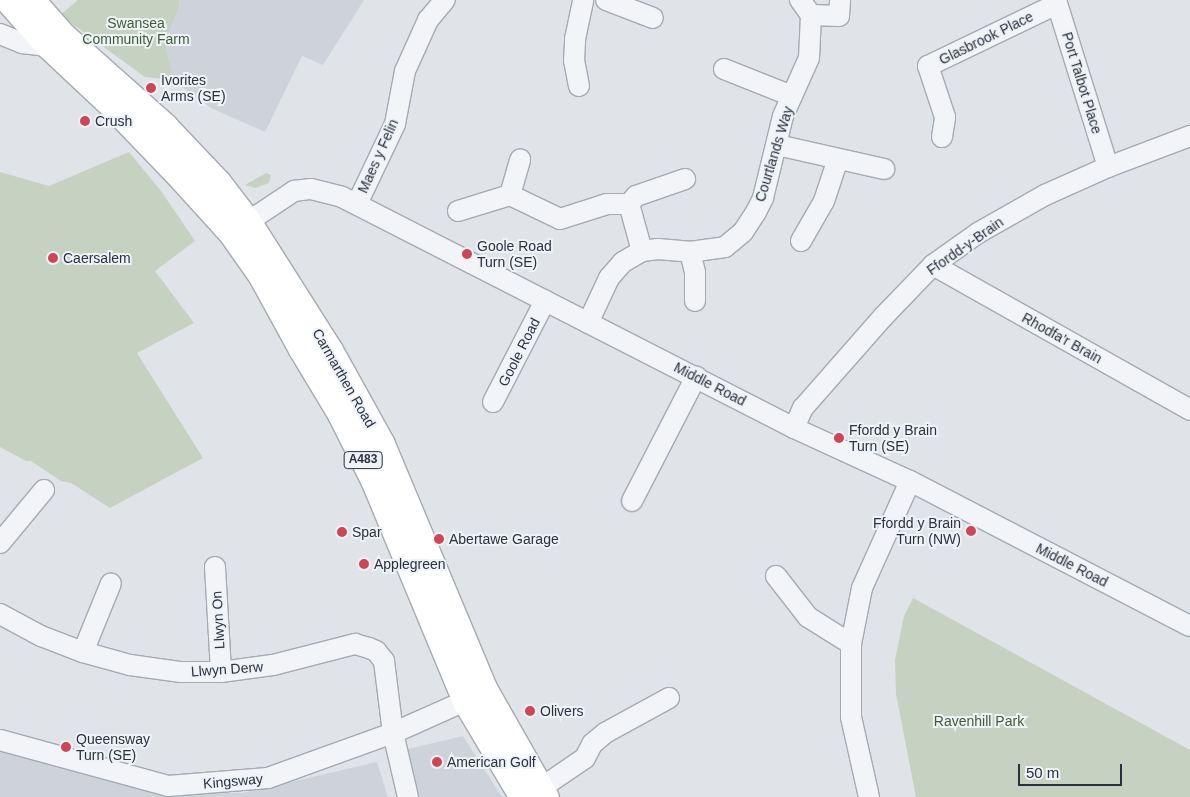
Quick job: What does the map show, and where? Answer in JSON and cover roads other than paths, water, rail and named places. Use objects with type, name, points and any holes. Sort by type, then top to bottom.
[{"type":"main road","name":"A483","points":[[7,0],[56,41]]},
{"type":"main road","name":"A483","points":[[32,0],[56,41]]},
{"type":"main road","name":"Carmarthen Road","points":[[56,41],[136,130],[240,227],[330,350],[382,444],[474,694],[536,794]]},
{"type":"street","name":"Maes y Felin","points":[[357,204],[395,124],[405,71],[428,20],[445,0]]},
{"type":"street","points":[[579,86],[574,61],[575,39],[583,0]]},
{"type":"street","points":[[606,0],[654,18]]},
{"type":"street","points":[[805,7],[839,16],[840,0]]},
{"type":"street","name":"Glasbrook Place","points":[[942,137],[945,117],[928,66],[1056,2]]},
{"type":"street","name":"Port Talbot Place","points":[[1056,2],[1108,167]]},
{"type":"street","name":"Courtlands Way","points":[[588,323],[609,278],[623,262],[642,251],[658,249],[690,252],[725,247],[743,232],[763,198],[778,145],[783,116],[809,58],[805,7]]},
{"type":"street","points":[[0,34],[22,43],[56,41]]},
{"type":"street","points":[[724,69],[792,96]]},
{"type":"street","name":"Ffordd-y-Brain","points":[[794,428],[803,408],[882,317],[933,265],[978,233],[1045,195],[1108,167],[1190,136]]},
{"type":"street","points":[[778,145],[884,169]]},
{"type":"street","points":[[510,195],[520,159]]},
{"type":"street","points":[[801,241],[824,200],[838,159]]},
{"type":"street","points":[[458,211],[510,195],[560,219],[607,204],[629,204],[636,196],[684,179]]},
{"type":"street","name":"Middle Road","points":[[240,227],[294,191],[311,189],[328,192],[357,204],[794,428],[910,481],[1190,626]]},
{"type":"street","points":[[629,204],[642,251]]},
{"type":"street","points":[[690,252],[695,272],[695,301]]},
{"type":"street","name":"Rhodfa'r Brain","points":[[933,265],[1190,410]]},
{"type":"street","name":"Goole Road","points":[[493,402],[545,301]]},
{"type":"street","points":[[632,501],[696,377]]},
{"type":"street","points":[[869,797],[851,717],[851,644],[862,588],[910,481]]},
{"type":"street","points":[[0,543],[44,490]]},
{"type":"street","name":"Llwyn On","points":[[215,567],[221,672]]},
{"type":"street","points":[[776,576],[808,616],[851,644]]},
{"type":"street","points":[[83,652],[110,583]]},
{"type":"street","name":"Llwyn Derw","points":[[0,614],[41,636],[83,652],[130,665],[180,672],[221,672],[273,665],[355,644],[376,651],[384,661],[393,732],[408,797]]},
{"type":"street","name":"Kingsway","points":[[0,740],[168,786],[268,778],[393,732],[474,694]]},
{"type":"street","points":[[536,794],[585,758],[592,744],[604,733],[669,698]]},
{"type":"place","name":"Ivorites Arms (SE)","points":[[151,88]]},
{"type":"place","name":"Crush","points":[[85,121]]},
{"type":"place","name":"Goole Road Turn (SE)","points":[[467,254]]},
{"type":"place","name":"Caersalem","points":[[53,258]]},
{"type":"place","name":"Ffordd y Brain Turn (SE)","points":[[839,438]]},
{"type":"place","name":"Ffordd y Brain Turn (NW)","points":[[971,531]]},
{"type":"place","name":"Spar","points":[[342,532]]},
{"type":"place","name":"Abertawe Garage","points":[[439,539]]},
{"type":"place","name":"Applegreen","points":[[364,564]]},
{"type":"place","name":"Olivers","points":[[530,711]]},
{"type":"place","name":"Queensway Turn (SE)","points":[[66,747]]},
{"type":"place","name":"American Golf","points":[[437,762]]},
{"type":"park label","name":"Swansea Community Farm","points":[[136,32]]},
{"type":"park label","name":"Ravenhill Park","points":[[979,721]]}]
